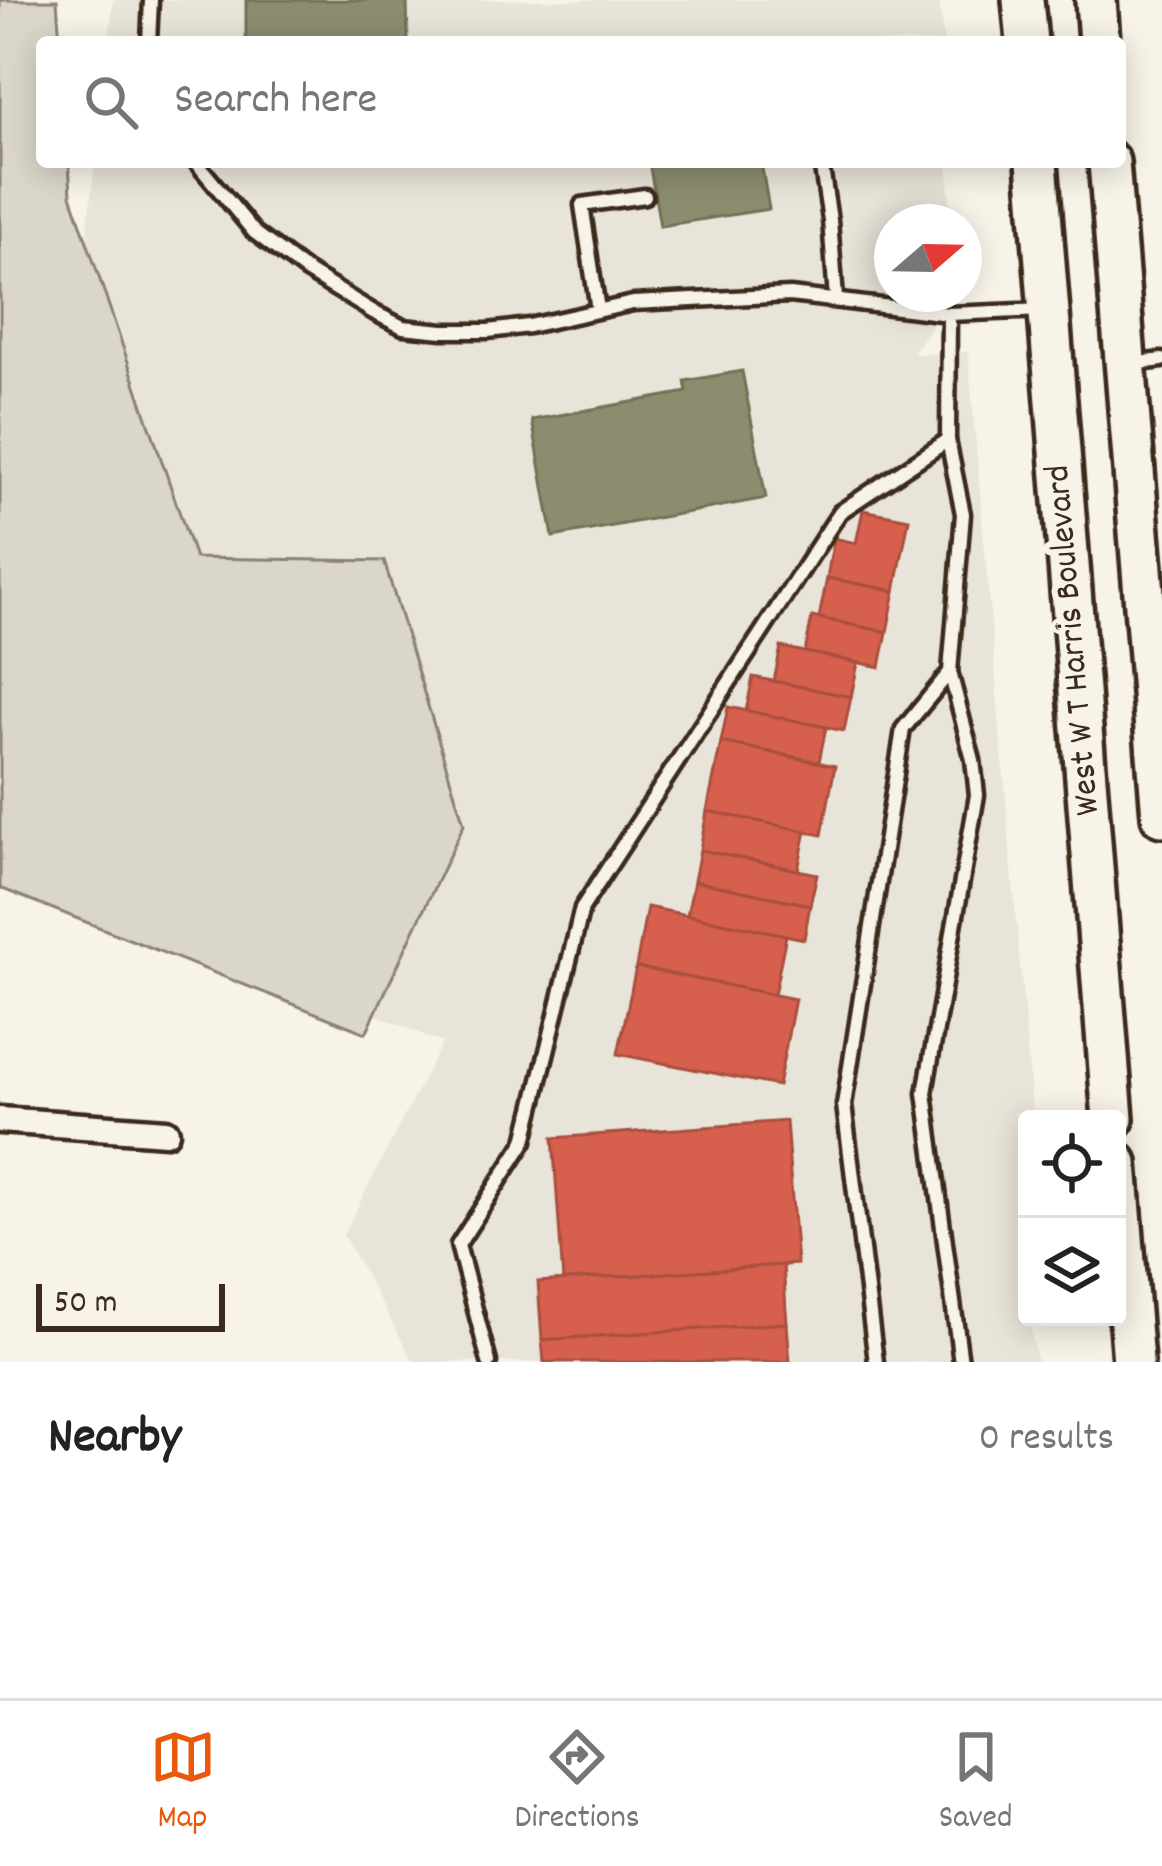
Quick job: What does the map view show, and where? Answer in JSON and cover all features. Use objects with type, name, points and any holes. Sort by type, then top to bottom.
[{"type":"main road","points":[[1023,0],[1026,36]]},
{"type":"main road","points":[[1096,0],[1099,36]]},
{"type":"main road","name":"West W T Harris Boulevard","points":[[1037,168],[1113,1110]]},
{"type":"main road","name":"West W T Harris Boulevard","points":[[1110,168],[1144,362],[1162,816]]},
{"type":"main road","points":[[1121,1218],[1133,1362]]},
{"type":"street","points":[[0,1120],[166,1132]]},
{"type":"lane","points":[[149,36],[152,0]]},
{"type":"lane","points":[[201,168],[254,232],[306,272],[403,327],[488,331],[633,303],[790,295],[949,314],[1049,310]]},
{"type":"lane","points":[[822,168],[836,299]]},
{"type":"lane","points":[[598,310],[582,205],[645,196]]},
{"type":"lane","points":[[949,314],[948,440],[963,514],[950,672],[977,795],[926,1093],[961,1362]]},
{"type":"lane","points":[[489,1362],[458,1245],[525,1141],[582,908],[840,512],[948,440]]},
{"type":"lane","points":[[876,1362],[844,1105],[903,730],[950,672]]},
{"type":"shaded area","points":[[0,0],[57,0],[60,36],[36,36],[36,168],[69,168],[71,195],[195,558],[384,561],[464,824],[366,1033],[0,888]]},
{"type":"shaded area","points":[[113,0],[939,0],[943,36],[110,36]]},
{"type":"shaded area","points":[[94,168],[948,168],[950,204],[874,204],[874,312],[941,312],[912,354],[968,352],[1032,1110],[1018,1110],[1018,1326],[1030,1326],[1037,1362],[414,1362],[343,1235],[442,1043],[18,860]]},
{"type":"building: Shops","points":[[863,510],[909,519],[895,591],[827,578],[834,538],[856,543]]},
{"type":"building: Shops","points":[[827,578],[895,591],[887,632],[819,618]]},
{"type":"building: Shops","points":[[812,617],[887,632],[880,667],[805,652]]},
{"type":"building: Shops","points":[[781,647],[858,663],[851,697],[774,681]]},
{"type":"building: Shops","points":[[753,677],[851,697],[844,731],[746,711]]},
{"type":"building: Shops","points":[[728,707],[826,727],[819,762],[721,742]]},
{"type":"building: Shops","points":[[721,742],[835,766],[822,835],[707,811]]},
{"type":"building: Shops","points":[[707,811],[806,831],[798,870],[700,850]]},
{"type":"building: Shops","points":[[700,850],[817,874],[810,905],[694,881]]},
{"type":"building: Shops","points":[[694,881],[810,905],[804,939],[687,915]]},
{"type":"building: Shops","points":[[647,907],[786,935],[774,995],[636,967]]},
{"type":"building: Shops","points":[[636,967],[795,999],[778,1086],[618,1054]]},
{"type":"building: Shops","points":[[786,1121],[797,1264],[563,1281],[553,1138]]},
{"type":"building: Shops","points":[[783,1265],[787,1323],[542,1340],[538,1282]]},
{"type":"building: Shops","points":[[787,1323],[790,1362],[544,1362],[542,1340]]},
{"type":"building: Industry","points":[[246,0],[407,0],[408,36],[246,36]]},
{"type":"building: Industry","points":[[650,168],[762,168],[769,209],[660,226]]},
{"type":"building: Industry","points":[[742,371],[766,498],[553,537],[532,420],[687,392],[685,381]]}]
